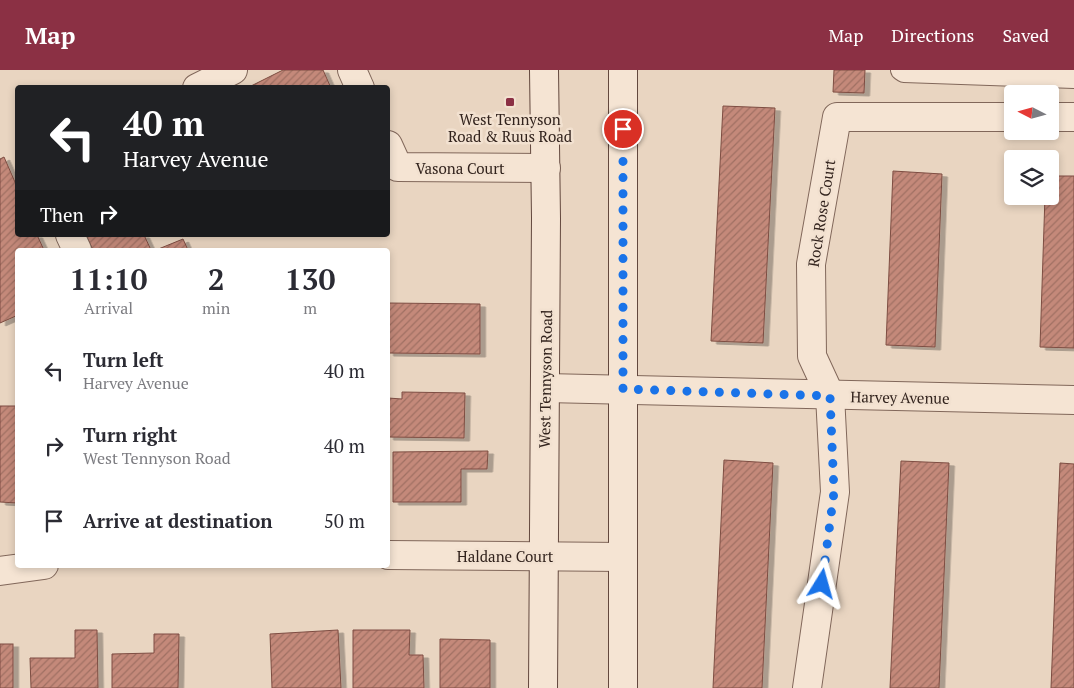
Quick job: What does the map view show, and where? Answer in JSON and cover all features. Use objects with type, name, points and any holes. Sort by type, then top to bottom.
[{"type":"street","points":[[203,85],[233,70]]},
{"type":"street","points":[[352,70],[359,85]]},
{"type":"street","name":"West Tennyson Road","points":[[543,688],[542,556],[546,388],[544,70]]},
{"type":"street","points":[[622,688],[623,70]]},
{"type":"street","name":"Rock Rose Court","points":[[830,396],[812,356],[811,264],[837,118],[1004,117]]},
{"type":"street","points":[[1059,117],[1074,117]]},
{"type":"street","name":"Vasona Court","points":[[390,150],[398,168],[546,168]]},
{"type":"street","name":"Harvey Avenue","points":[[546,388],[830,396],[1074,400]]},
{"type":"street","points":[[808,688],[834,492],[830,396]]},
{"type":"street","name":"Haldane Court","points":[[390,555],[623,557]]},
{"type":"street","points":[[0,571],[22,568]]},
{"type":"lane","points":[[901,70],[904,72],[1074,78]]},
{"type":"building","points":[[283,70],[323,70],[330,85],[253,85]]},
{"type":"building","points":[[834,70],[865,70],[864,93],[833,92]]},
{"type":"building","points":[[723,106],[775,108],[763,343],[711,341]]},
{"type":"building","points":[[4,157],[15,182],[15,237],[38,237],[43,248],[15,248],[15,316],[0,323],[0,159]]},
{"type":"building","points":[[893,171],[942,174],[935,347],[886,345]]},
{"type":"building","points":[[1059,176],[1074,176],[1074,348],[1040,347],[1045,205],[1059,205]]},
{"type":"building","points":[[87,237],[145,237],[150,248],[92,248]]},
{"type":"building","points":[[183,239],[187,248],[161,248]]},
{"type":"building","points":[[390,303],[480,304],[480,354],[390,353]]},
{"type":"building","points":[[402,392],[465,393],[464,438],[390,437],[390,398],[402,399]]},
{"type":"building","points":[[0,406],[15,406],[15,503],[0,502]]},
{"type":"building","points":[[488,451],[487,469],[461,469],[461,502],[393,502],[393,452]]},
{"type":"building","points":[[724,460],[773,463],[762,688],[713,688]]},
{"type":"building","points":[[901,461],[949,463],[939,688],[890,688]]},
{"type":"building","points":[[1060,463],[1074,464],[1074,688],[1051,688]]},
{"type":"building","points":[[75,630],[97,630],[98,688],[31,688],[30,658],[75,658]]},
{"type":"building","points":[[338,630],[341,688],[272,688],[270,634]]},
{"type":"building","points":[[353,630],[410,630],[409,655],[423,655],[424,688],[353,688]]},
{"type":"building","points":[[154,634],[179,634],[178,688],[112,688],[112,654],[154,653]]},
{"type":"building","points":[[440,639],[490,640],[490,688],[440,688]]},
{"type":"building","points":[[0,644],[13,644],[13,688],[0,688]]},
{"type":"place","name":"West Tennyson Road & Ruus Road","points":[[510,102]]},
{"type":"route","points":[[623,129],[623,389],[830,396],[834,492],[822,584]]}]
